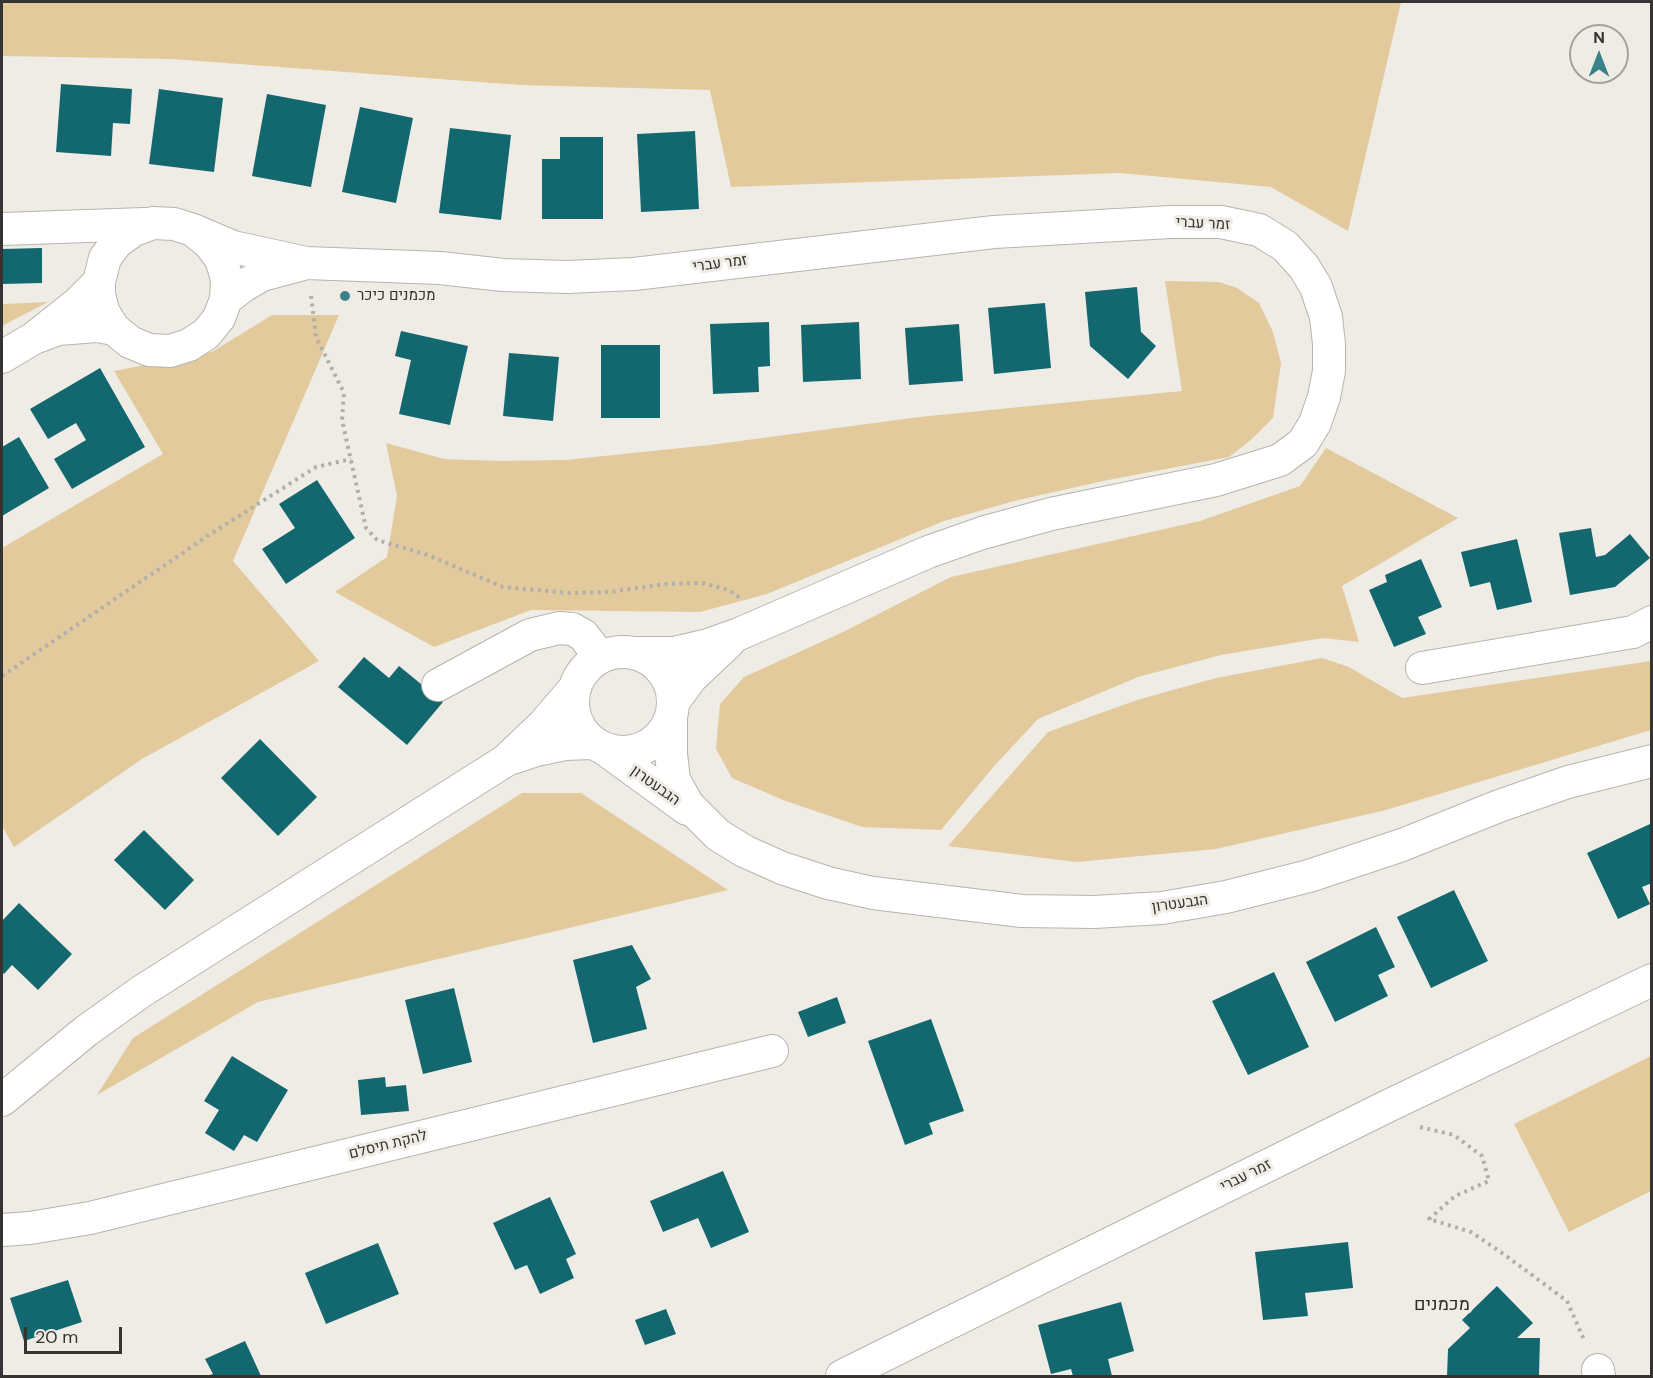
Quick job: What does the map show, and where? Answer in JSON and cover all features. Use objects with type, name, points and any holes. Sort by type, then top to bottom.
[{"type":"street","name":"זמר עברי","points":[[193,230],[233,248],[306,263],[440,268],[503,275],[567,277],[634,274],[994,232],[1170,222],[1221,222],[1259,230],[1285,246],[1304,267],[1316,287],[1326,317],[1329,344],[1329,371],[1324,397],[1315,423],[1303,443],[1280,460],[1216,480],[1052,514],[982,533],[928,552],[739,634],[708,645],[674,653],[633,653]]},
{"type":"street","points":[[2,229],[153,223],[174,224],[193,230],[209,243],[221,259],[227,279],[226,299],[219,318],[206,334],[189,345],[170,351],[149,350],[130,342],[114,329],[103,311],[99,294],[99,279],[105,258],[117,242],[134,230],[153,223]]},
{"type":"street","points":[[43,229],[67,234],[84,248],[99,279]]},
{"type":"street","name":"זמר עברי","points":[[226,299],[262,275],[306,263]]},
{"type":"street","points":[[2,357],[34,338],[78,303],[99,279]]},
{"type":"street","points":[[34,338],[58,329],[83,325],[114,329]]},
{"type":"street","points":[[1422,668],[1633,632],[1652,622]]},
{"type":"street","points":[[438,684],[530,635],[559,627],[572,629],[583,635],[600,657]]},
{"type":"street","name":"זמר עברי","points":[[673,709],[692,678],[739,634]]},
{"type":"street","points":[[505,761],[536,750],[565,744],[599,746],[622,753],[638,751],[653,743],[665,732],[673,709],[670,684],[662,670],[650,659],[633,653],[616,652],[600,657],[586,667],[576,682],[572,699],[574,716],[580,731],[599,746]]},
{"type":"street","points":[[2,1100],[86,1031],[142,992],[505,761],[544,724],[574,689]]},
{"type":"street","name":"הגבעטרון","points":[[673,709],[670,754],[674,780],[688,805],[718,835],[744,851],[782,868],[828,883],[873,892],[1001,909],[1094,912],[1162,908],[1215,899],[1309,876],[1401,845],[1499,806],[1568,782],[1652,761]]},
{"type":"street","name":"הגבעטרון","points":[[599,746],[705,822]]},
{"type":"street","name":"זמר עברי","points":[[842,1377],[1392,1104],[1652,980]]},
{"type":"street","name":"להקת תיסלם","points":[[2,1230],[30,1228],[90,1218],[772,1051]]},
{"type":"path","points":[[306,263],[316,337],[344,393],[342,420],[366,528],[377,540],[428,555],[503,587],[569,593],[702,583],[729,590],[769,621]]},
{"type":"path","points":[[2,676],[209,535],[316,467],[351,459]]},
{"type":"path","points":[[1392,1104],[1420,1127],[1454,1135],[1482,1156],[1489,1181],[1455,1196],[1429,1219],[1471,1232],[1567,1301],[1599,1373]]},
{"type":"shaded area","points":[[2,2],[1401,2],[1348,231],[1271,187],[1120,173],[731,187],[710,90],[520,85],[172,59],[2,56]]},
{"type":"shaded area","points":[[1165,281],[1219,282],[1237,288],[1259,303],[1273,332],[1281,363],[1273,418],[1229,457],[1103,481],[1014,501],[944,521],[767,594],[700,612],[531,610],[434,647],[335,592],[387,557],[397,496],[386,443],[444,459],[565,460],[710,445],[919,417],[1182,391]]},
{"type":"shaded area","points":[[48,302],[2,326],[2,304]]},
{"type":"shaded area","points":[[272,315],[339,315],[233,561],[319,661],[142,759],[14,847],[2,826],[2,548],[163,454],[114,371],[212,352]]},
{"type":"shaded area","points":[[1326,448],[1458,518],[1342,586],[1359,642],[1323,638],[1221,655],[1138,677],[1038,719],[995,765],[941,830],[862,827],[783,800],[732,778],[716,749],[720,704],[744,677],[841,633],[951,577],[1200,521],[1300,486]]},
{"type":"shaded area","points":[[1322,658],[1349,667],[1402,698],[1651,661],[1651,730],[1386,810],[1216,849],[1076,862],[948,846],[1048,732],[1137,700],[1216,678]]},
{"type":"shaded area","points":[[522,793],[581,793],[728,890],[258,1002],[97,1095],[133,1038]]},
{"type":"shaded area","points":[[1651,1056],[1651,1191],[1569,1232],[1514,1124]]},
{"type":"building","points":[[61,84],[132,89],[130,124],[113,123],[111,156],[56,152]]},
{"type":"building","points":[[159,89],[223,98],[214,172],[149,164]]},
{"type":"building","points":[[267,94],[326,105],[311,187],[252,176]]},
{"type":"building","points":[[360,107],[413,118],[396,203],[342,192]]},
{"type":"building","points":[[450,128],[511,135],[501,220],[439,213]]},
{"type":"building","points":[[695,131],[699,209],[641,212],[637,134]]},
{"type":"building","points":[[560,137],[603,137],[603,219],[542,219],[542,159],[560,159]]},
{"type":"building","points":[[42,248],[42,283],[2,284],[2,249]]},
{"type":"building","points":[[1137,287],[1141,332],[1156,346],[1128,379],[1090,346],[1085,292]]},
{"type":"building","points":[[1045,303],[1051,368],[994,374],[988,308]]},
{"type":"building","points":[[769,322],[770,366],[758,367],[759,392],[713,394],[710,324]]},
{"type":"building","points":[[859,322],[861,379],[803,382],[801,325]]},
{"type":"building","points":[[959,324],[963,381],[909,385],[905,328]]},
{"type":"building","points":[[401,331],[468,346],[450,425],[399,414],[411,360],[395,356]]},
{"type":"building","points":[[601,345],[660,345],[660,418],[601,418]]},
{"type":"building","points":[[509,353],[559,357],[553,421],[503,416]]},
{"type":"building","points":[[100,368],[145,447],[72,489],[54,459],[86,440],[76,423],[48,439],[30,409]]},
{"type":"building","points":[[19,437],[49,488],[2,516],[2,447]]},
{"type":"building","points":[[317,480],[355,538],[286,584],[262,549],[295,528],[279,504]]},
{"type":"building","points":[[1591,528],[1596,557],[1605,555],[1630,534],[1650,558],[1615,587],[1570,595],[1559,533]]},
{"type":"building","points":[[1517,539],[1532,602],[1497,610],[1490,582],[1470,587],[1461,552]]},
{"type":"building","points":[[1421,559],[1442,607],[1418,617],[1426,634],[1394,647],[1369,590],[1387,582],[1385,575]]},
{"type":"building","points":[[364,657],[389,678],[399,666],[443,702],[407,745],[338,687]]},
{"type":"building","points":[[260,739],[317,797],[278,836],[221,778]]},
{"type":"building","points":[[1650,824],[1652,883],[1642,887],[1650,904],[1618,919],[1587,853]]},
{"type":"building","points":[[144,830],[194,880],[165,910],[114,860]]},
{"type":"building","points":[[1454,890],[1488,961],[1431,988],[1397,917]]},
{"type":"building","points":[[19,903],[72,954],[38,990],[12,965],[4,974],[2,972],[2,921]]},
{"type":"building","points":[[1376,927],[1395,967],[1378,975],[1388,996],[1335,1022],[1306,962]]},
{"type":"building","points":[[632,945],[651,979],[636,987],[647,1029],[593,1043],[573,960]]},
{"type":"building","points":[[1274,972],[1309,1047],[1248,1075],[1212,1001]]},
{"type":"building","points":[[454,988],[472,1062],[423,1074],[405,1000]]},
{"type":"building","points":[[837,997],[846,1023],[808,1037],[798,1012]]},
{"type":"building","points":[[931,1019],[964,1111],[929,1123],[933,1134],[905,1145],[868,1041]]},
{"type":"building","points":[[232,1056],[288,1090],[257,1142],[244,1135],[234,1151],[205,1133],[219,1110],[204,1101]]},
{"type":"building","points":[[385,1077],[386,1087],[406,1085],[409,1111],[361,1115],[358,1080]]},
{"type":"building","points":[[723,1171],[749,1232],[711,1248],[698,1218],[663,1232],[650,1201]]},
{"type":"building","points":[[550,1197],[576,1254],[566,1259],[574,1278],[540,1294],[527,1265],[515,1270],[493,1223]]},
{"type":"building","points":[[1348,1242],[1353,1288],[1305,1293],[1308,1316],[1263,1320],[1255,1252]]},
{"type":"building","points":[[378,1243],[399,1294],[326,1324],[305,1273]]},
{"type":"building","points":[[68,1280],[82,1322],[24,1341],[10,1298]]},
{"type":"building","points":[[1497,1286],[1533,1323],[1517,1338],[1540,1338],[1539,1376],[1447,1376],[1448,1349],[1470,1328],[1462,1320]]},
{"type":"building","points":[[1121,1302],[1134,1351],[1108,1359],[1112,1376],[1073,1376],[1071,1369],[1051,1374],[1038,1325]]},
{"type":"building","points":[[666,1309],[676,1334],[645,1345],[635,1320]]},
{"type":"building","points":[[245,1341],[261,1376],[207,1376],[213,1374],[205,1359]]},
{"type":"place","name":"מכמנים כיכר","points":[[345,296]]},
{"type":"district","name":"מכמנים","points":[[1442,1305]]}]
